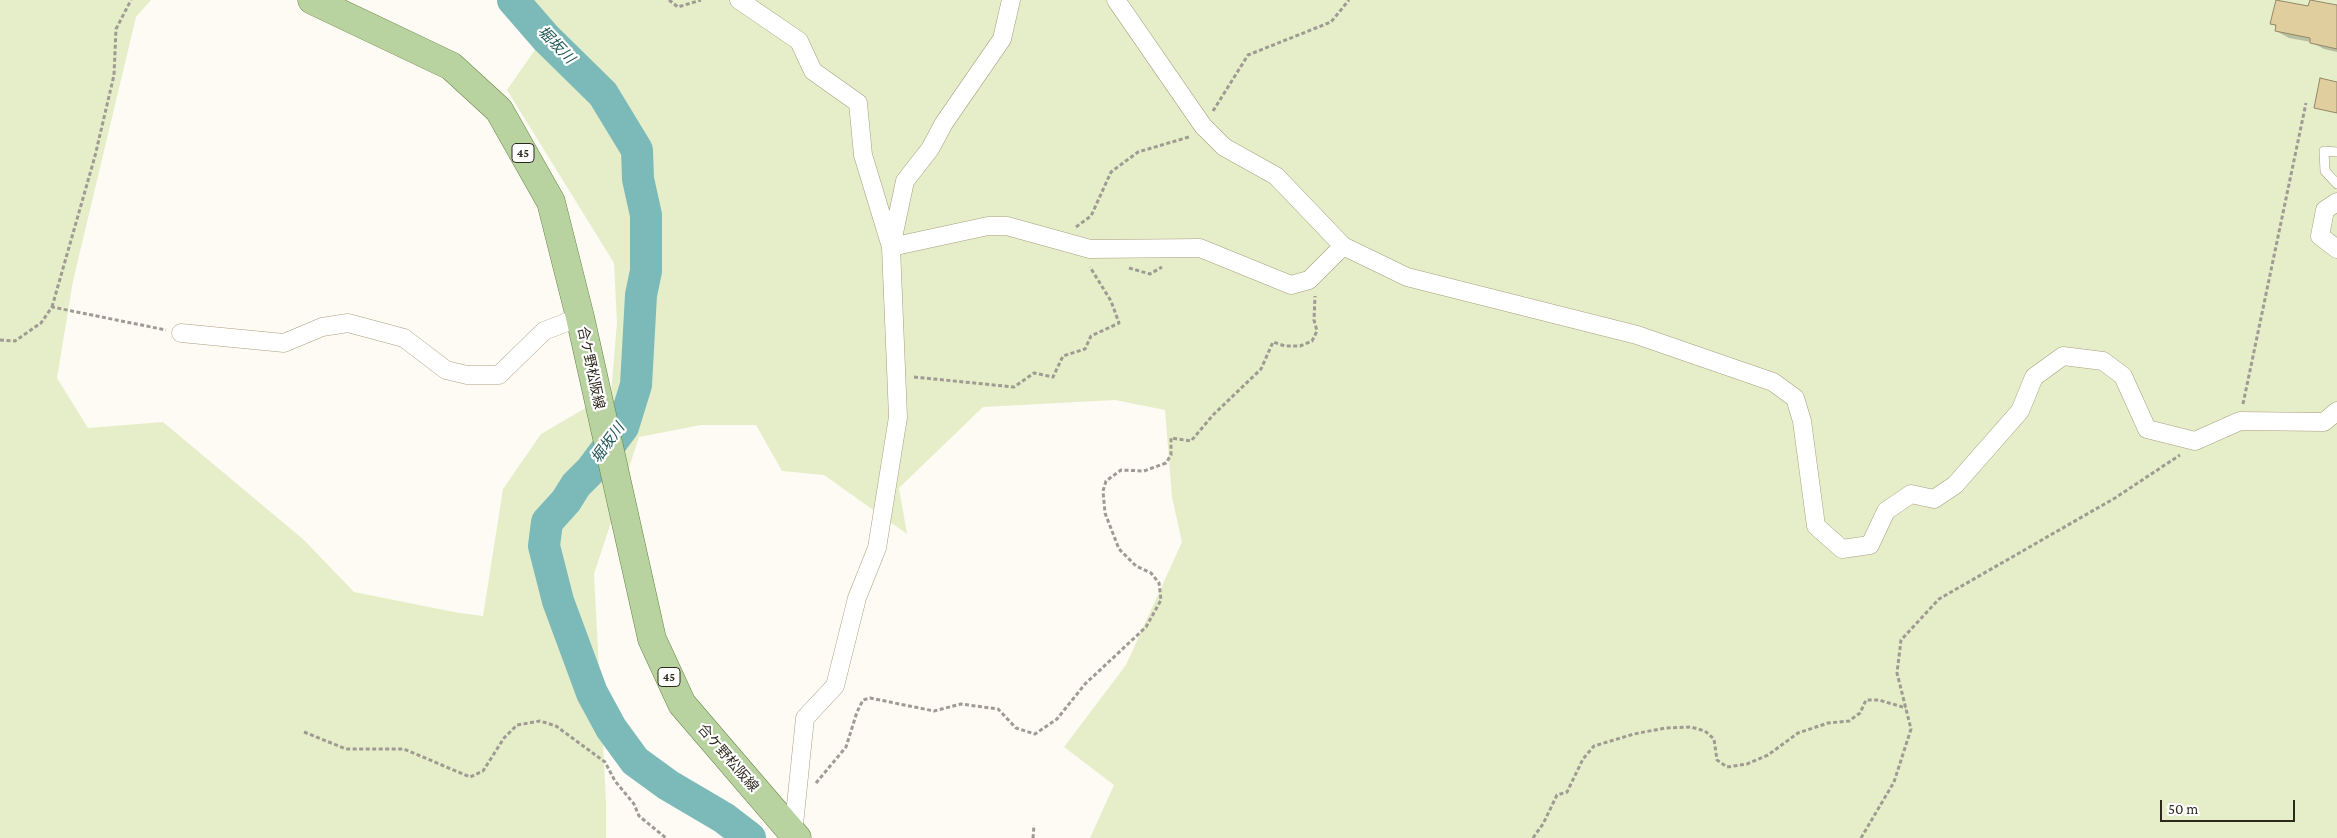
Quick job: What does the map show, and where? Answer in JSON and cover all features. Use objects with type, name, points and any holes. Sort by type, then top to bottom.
[{"type":"main road","name":"合ケ野松阪線","points":[[312,0],[451,66],[499,110],[551,202],[580,317],[652,639],[682,704],[795,836]]},
{"type":"street","points":[[739,0],[798,41],[813,71],[858,103],[863,155],[891,247],[898,416],[877,548],[857,598],[836,686],[805,718],[795,836]]},
{"type":"street","points":[[891,247],[906,181],[930,149],[944,123],[1002,39],[1011,0]]},
{"type":"street","points":[[1116,0],[1203,126],[1224,147],[1276,176],[1343,246],[1407,278],[1637,335],[1773,382],[1795,398],[1802,421],[1816,526],[1842,550],[1870,545],[1886,511],[1912,494],[1934,499],[1955,485],[2020,411],[2034,377],[2063,356],[2103,361],[2122,376],[2148,428],[2195,441],[2240,421],[2324,422],[2337,411]]},
{"type":"street","points":[[2337,202],[2325,210],[2320,236],[2337,249]]},
{"type":"street","points":[[891,247],[988,226],[1007,226],[1090,249],[1200,248],[1291,285],[1309,280],[1343,246]]},
{"type":"street","points":[[181,333],[284,343],[322,327],[348,323],[404,338],[446,370],[467,375],[499,375],[544,331],[580,317]]},
{"type":"lane","points":[[2337,152],[2324,151],[2325,171],[2337,184]]},
{"type":"path","points":[[0,340],[15,341],[41,323],[52,307],[95,156],[114,74],[116,29],[130,0]]},
{"type":"path","points":[[669,0],[678,7],[701,0]]},
{"type":"path","points":[[896,375],[1014,386],[1034,373],[1052,377],[1063,356],[1085,349],[1090,336],[1119,323],[1111,302],[1090,266],[1082,247],[1068,234],[1091,216],[1112,172],[1138,152],[1191,137],[1203,126],[1248,55],[1331,22],[1349,0]]},
{"type":"path","points":[[2240,421],[2306,103]]},
{"type":"path","points":[[810,789],[846,747],[856,712],[863,700],[870,698],[934,711],[961,704],[998,709],[1016,728],[1035,734],[1057,719],[1085,684],[1146,627],[1161,600],[1159,583],[1151,573],[1136,566],[1120,549],[1105,513],[1103,491],[1106,481],[1122,470],[1144,471],[1166,463],[1171,455],[1171,438],[1191,441],[1213,415],[1261,368],[1273,342],[1285,346],[1300,346],[1312,341],[1317,331],[1314,320],[1314,286],[1309,280]]},
{"type":"path","points":[[52,307],[181,333]]},
{"type":"path","points":[[1861,838],[1894,782],[1911,729],[1897,673],[1900,640],[1939,599],[2115,498],[2178,457],[2195,441]]},
{"type":"path","points":[[1533,838],[1544,824],[1558,795],[1567,792],[1583,759],[1594,746],[1634,734],[1665,728],[1691,727],[1705,731],[1714,739],[1717,760],[1727,767],[1747,764],[1768,755],[1798,733],[1828,723],[1849,721],[1860,713],[1866,700],[1879,700],[1906,708]]},
{"type":"path","points":[[304,732],[346,750],[404,749],[470,777],[483,771],[504,738],[517,725],[540,721],[556,726],[606,762],[615,781],[634,804],[640,816],[666,838]]},
{"type":"path","points":[[1033,838],[1034,825]]},
{"type":"green space","points":[[0,0],[151,0],[136,17],[73,281],[57,378],[88,428],[163,422],[304,540],[354,592],[483,616],[503,489],[541,434],[611,393],[617,323],[614,263],[507,90],[553,24],[530,0],[2337,0],[2337,838],[1090,838],[1114,785],[1064,747],[1126,665],[1182,542],[1172,497],[1165,410],[1115,400],[983,407],[899,488],[907,534],[824,475],[782,471],[756,425],[701,425],[639,437],[594,574],[606,801],[606,838],[0,838]]},
{"type":"building","points":[[2276,0],[2308,6],[2310,0],[2337,5],[2337,49],[2310,43],[2310,38],[2275,31],[2276,25],[2270,24]]},
{"type":"building","points":[[2320,78],[2337,82],[2337,113],[2314,108]]},
{"type":"waterway","name":"堀坂川","points":[[513,0],[546,38],[603,94],[637,150],[638,179],[646,215],[646,271],[641,295],[636,385],[623,427],[591,470],[576,485],[566,501],[547,522],[544,546],[558,601],[592,693],[611,728],[635,761],[668,785],[724,818],[750,838]]}]
